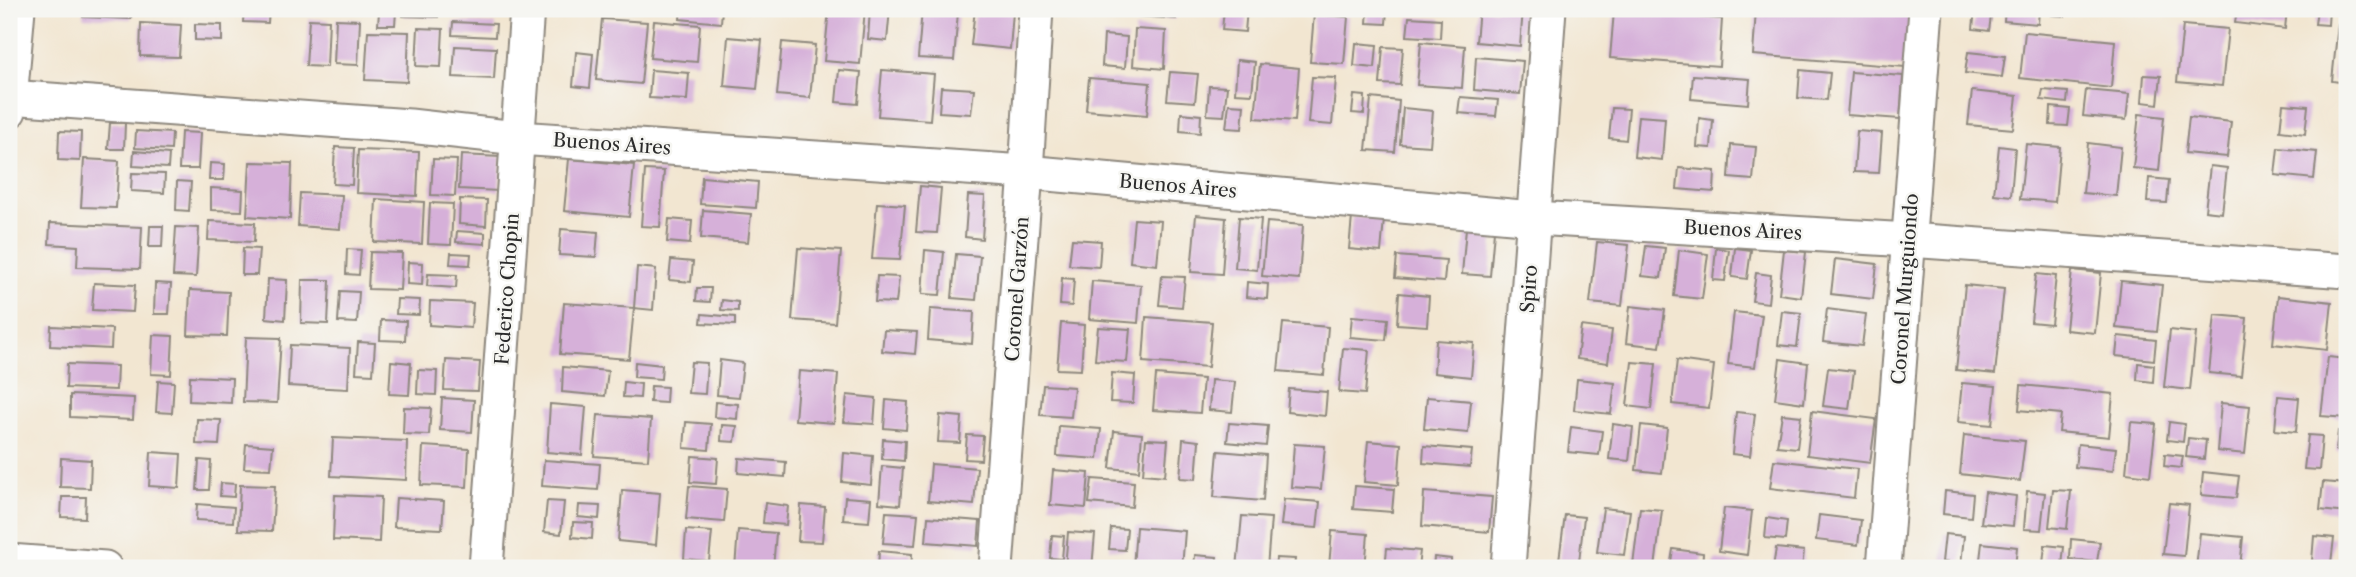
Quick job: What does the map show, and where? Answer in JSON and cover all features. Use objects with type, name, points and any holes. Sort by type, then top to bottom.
[{"type":"street","points":[[9,102],[18,9]]},
{"type":"street","name":"Federico Chopin","points":[[486,568],[527,9]]},
{"type":"street","name":"Coronel Garzón","points":[[996,568],[1036,9]]},
{"type":"street","name":"Spiro","points":[[1508,568],[1549,9]]},
{"type":"street","name":"Coronel Murguiondo","points":[[1884,568],[1926,9]]},
{"type":"street","name":"Buenos Aires","points":[[9,102],[410,126],[518,138],[1026,172],[1534,218],[1909,240],[2347,271]]},
{"type":"street","points":[[9,561],[106,568]]},
{"type":"building","points":[[84,9],[132,9],[131,19],[83,17]]},
{"type":"building","points":[[244,9],[269,9],[268,23],[243,22]]},
{"type":"building","points":[[403,9],[439,9],[438,17],[403,16]]},
{"type":"building","points":[[681,9],[722,9],[721,23],[680,19]]},
{"type":"building","points":[[829,9],[865,9],[860,64],[824,61]]},
{"type":"building","points":[[870,9],[890,9],[887,41],[868,39]]},
{"type":"building","points":[[922,9],[958,12],[954,60],[918,58]]},
{"type":"building","points":[[975,9],[1013,12],[1010,49],[971,45]]},
{"type":"building","points":[[1124,9],[1177,9],[1176,19],[1124,15]]},
{"type":"building","points":[[1224,9],[1247,9],[1245,32],[1222,30]]},
{"type":"building","points":[[1368,9],[1387,9],[1386,24],[1367,23]]},
{"type":"building","points":[[1479,9],[1523,9],[1520,46],[1476,42]]},
{"type":"building","points":[[1756,9],[1910,9],[1905,67],[1753,55]]},
{"type":"building","points":[[1975,9],[1992,9],[1989,31],[1973,29]]},
{"type":"building","points":[[2005,9],[2039,9],[2038,24],[2004,21]]},
{"type":"building","points":[[2053,9],[2066,9],[2065,16],[2052,15]]},
{"type":"building","points":[[2237,9],[2287,9],[2285,29],[2235,23]]},
{"type":"building","points":[[2317,9],[2329,9],[2328,25],[2315,24]]},
{"type":"building","points":[[1614,11],[1722,19],[1719,66],[1610,58]]},
{"type":"building","points":[[379,12],[396,12],[395,25],[378,25]]},
{"type":"building","points":[[1314,14],[1348,17],[1344,64],[1310,62]]},
{"type":"building","points":[[1409,17],[1441,19],[1440,38],[1407,36]]},
{"type":"building","points":[[309,19],[329,20],[327,67],[306,66]]},
{"type":"building","points":[[336,19],[360,20],[358,65],[334,64]]},
{"type":"building","points":[[602,19],[647,22],[641,84],[596,80]]},
{"type":"building","points":[[654,21],[700,25],[697,62],[650,58]]},
{"type":"building","points":[[453,22],[496,24],[495,37],[452,35]]},
{"type":"building","points":[[141,23],[181,25],[179,57],[140,56]]},
{"type":"building","points":[[195,24],[222,25],[222,41],[195,40]]},
{"type":"building","points":[[2338,24],[2347,25],[2347,83],[2332,81]]},
{"type":"building","points":[[2183,25],[2228,29],[2222,86],[2177,82]]},
{"type":"building","points":[[418,28],[443,29],[441,67],[416,66]]},
{"type":"building","points":[[1135,29],[1166,31],[1164,69],[1133,66]]},
{"type":"building","points":[[368,31],[409,32],[407,82],[365,80]]},
{"type":"building","points":[[2025,32],[2115,41],[2111,88],[2020,78]]},
{"type":"building","points":[[1104,35],[1127,37],[1125,68],[1102,66]]},
{"type":"building","points":[[728,37],[762,40],[757,89],[724,86]]},
{"type":"building","points":[[782,42],[815,45],[810,98],[777,95]]},
{"type":"building","points":[[1421,42],[1465,46],[1462,88],[1417,85]]},
{"type":"building","points":[[1356,43],[1377,45],[1375,68],[1354,66]]},
{"type":"building","points":[[455,46],[496,48],[494,79],[453,77]]},
{"type":"building","points":[[1383,47],[1403,48],[1400,85],[1380,84]]},
{"type":"building","points":[[576,52],[593,54],[590,88],[573,86]]},
{"type":"building","points":[[1968,52],[2005,56],[2002,77],[1965,73]]},
{"type":"building","points":[[1476,57],[1523,61],[1520,94],[1474,90]]},
{"type":"building","points":[[1237,60],[1255,62],[1252,94],[1235,93]]},
{"type":"building","points":[[1260,64],[1299,68],[1295,121],[1255,118]]},
{"type":"building","points":[[651,70],[689,73],[687,100],[649,98]]},
{"type":"building","points":[[839,70],[861,72],[858,104],[836,102]]},
{"type":"building","points":[[882,70],[934,74],[930,120],[878,116]]},
{"type":"building","points":[[1800,70],[1830,73],[1827,100],[1798,98]]},
{"type":"building","points":[[1170,72],[1198,74],[1195,102],[1167,100]]},
{"type":"building","points":[[1851,72],[1903,76],[1900,119],[1847,115]]},
{"type":"building","points":[[1693,75],[1750,79],[1748,104],[1691,99]]},
{"type":"building","points":[[2144,75],[2161,76],[2158,104],[2142,102]]},
{"type":"building","points":[[1312,77],[1336,78],[1332,125],[1308,123]]},
{"type":"building","points":[[1089,78],[1150,83],[1147,115],[1086,110]]},
{"type":"building","points":[[1209,86],[1227,87],[1224,116],[1207,115]]},
{"type":"building","points":[[941,87],[974,89],[971,114],[939,112]]},
{"type":"building","points":[[2043,90],[2068,92],[2067,103],[2041,100]]},
{"type":"building","points":[[2086,90],[2129,94],[2126,120],[2083,116]]},
{"type":"building","points":[[1972,91],[2017,96],[2013,129],[1968,125]]},
{"type":"building","points":[[1354,95],[1365,96],[1364,114],[1352,113]]},
{"type":"building","points":[[1460,97],[1498,100],[1496,116],[1458,113]]},
{"type":"building","points":[[1371,98],[1399,101],[1395,152],[1366,150]]},
{"type":"building","points":[[1229,104],[1244,105],[1242,129],[1226,128]]},
{"type":"building","points":[[2283,104],[2308,106],[2305,134],[2280,131]]},
{"type":"building","points":[[2051,107],[2070,109],[2068,126],[2050,125]]},
{"type":"building","points":[[1403,108],[1433,111],[1430,146],[1400,144]]},
{"type":"building","points":[[1612,108],[1629,109],[1626,140],[1609,138]]},
{"type":"building","points":[[1181,113],[1201,115],[1200,133],[1180,131]]},
{"type":"building","points":[[2139,114],[2164,117],[2159,171],[2133,168]]},
{"type":"building","points":[[1638,116],[1665,118],[1662,160],[1634,157]]},
{"type":"building","points":[[2189,117],[2231,122],[2227,157],[2185,153]]},
{"type":"building","points":[[1699,118],[1713,120],[1711,148],[1697,147]]},
{"type":"building","points":[[110,123],[125,123],[124,149],[108,149]]},
{"type":"building","points":[[59,131],[81,132],[80,161],[58,160]]},
{"type":"building","points":[[136,131],[172,133],[171,150],[135,148]]},
{"type":"building","points":[[1857,131],[1882,133],[1879,173],[1854,172]]},
{"type":"building","points":[[181,132],[200,133],[198,169],[179,169]]},
{"type":"building","points":[[2088,143],[2121,147],[2116,196],[2083,193]]},
{"type":"building","points":[[2026,144],[2060,147],[2055,202],[2020,199]]},
{"type":"building","points":[[1731,145],[1756,147],[1753,180],[1729,178]]},
{"type":"building","points":[[1999,146],[2015,148],[2011,196],[1994,194]]},
{"type":"building","points":[[335,147],[354,148],[352,185],[333,184]]},
{"type":"building","points":[[2278,148],[2317,152],[2314,179],[2275,175]]},
{"type":"building","points":[[358,150],[419,152],[417,196],[356,193]]},
{"type":"building","points":[[134,151],[169,154],[168,168],[133,166]]},
{"type":"building","points":[[461,155],[501,157],[499,191],[459,189]]},
{"type":"building","points":[[84,159],[119,161],[116,208],[81,207]]},
{"type":"building","points":[[433,159],[457,160],[455,196],[431,195]]},
{"type":"building","points":[[569,159],[634,165],[629,217],[564,211]]},
{"type":"building","points":[[250,162],[292,163],[290,219],[247,216]]},
{"type":"building","points":[[210,163],[225,164],[224,180],[209,180]]},
{"type":"building","points":[[2210,166],[2227,168],[2222,213],[2205,211]]},
{"type":"building","points":[[1679,168],[1715,171],[1714,192],[1677,189]]},
{"type":"building","points":[[645,170],[664,171],[660,227],[641,226]]},
{"type":"building","points":[[132,173],[165,174],[164,193],[131,191]]},
{"type":"building","points":[[702,177],[758,182],[756,208],[700,204]]},
{"type":"building","points":[[2149,178],[2169,180],[2167,203],[2147,202]]},
{"type":"building","points":[[177,181],[191,182],[189,211],[176,210]]},
{"type":"building","points":[[920,186],[941,188],[937,233],[916,232]]},
{"type":"building","points":[[211,188],[243,190],[242,211],[211,210]]},
{"type":"building","points":[[300,193],[342,195],[340,229],[298,226]]},
{"type":"building","points":[[968,195],[985,196],[982,239],[965,237]]},
{"type":"building","points":[[376,199],[424,202],[422,244],[374,242]]},
{"type":"building","points":[[460,199],[487,200],[486,226],[459,224]]},
{"type":"building","points":[[430,203],[453,204],[451,245],[428,244]]},
{"type":"building","points":[[877,203],[905,205],[900,260],[872,259]]},
{"type":"building","points":[[703,210],[751,214],[748,242],[701,238]]},
{"type":"building","points":[[1196,215],[1226,218],[1222,274],[1191,272]]},
{"type":"building","points":[[1239,217],[1261,219],[1257,270],[1235,268]]},
{"type":"building","points":[[1352,217],[1384,219],[1381,252],[1349,249]]},
{"type":"building","points":[[669,219],[692,221],[690,244],[667,242]]},
{"type":"building","points":[[1134,219],[1161,221],[1157,265],[1130,262]]},
{"type":"building","points":[[209,221],[255,223],[254,242],[208,240]]},
{"type":"building","points":[[1267,222],[1303,225],[1299,279],[1262,276]]},
{"type":"building","points":[[50,223],[142,227],[140,269],[77,267],[78,246],[49,244]]},
{"type":"building","points":[[150,226],[163,226],[162,247],[149,247]]},
{"type":"building","points":[[176,227],[199,228],[196,277],[173,276]]},
{"type":"building","points":[[1466,228],[1494,231],[1490,276],[1462,274]]},
{"type":"building","points":[[561,229],[598,232],[596,257],[559,255]]},
{"type":"building","points":[[457,231],[485,233],[485,244],[456,242]]},
{"type":"building","points":[[1072,239],[1101,241],[1099,267],[1069,265]]},
{"type":"building","points":[[1597,242],[1629,245],[1622,306],[1590,303]]},
{"type":"building","points":[[1646,246],[1665,248],[1661,278],[1642,276]]},
{"type":"building","points":[[243,248],[259,249],[257,275],[242,275]]},
{"type":"building","points":[[798,248],[841,251],[835,323],[792,320]]},
{"type":"building","points":[[1716,248],[1729,250],[1725,281],[1713,280]]},
{"type":"building","points":[[1735,248],[1751,250],[1747,279],[1732,277]]},
{"type":"building","points":[[347,249],[361,250],[359,275],[346,274]]},
{"type":"building","points":[[925,250],[944,252],[940,295],[922,294]]},
{"type":"building","points":[[1679,250],[1708,254],[1702,299],[1674,296]]},
{"type":"building","points":[[1784,250],[1806,252],[1801,297],[1779,294]]},
{"type":"building","points":[[370,252],[402,253],[400,290],[368,289]]},
{"type":"building","points":[[451,253],[471,254],[470,265],[450,264]]},
{"type":"building","points":[[956,254],[980,256],[976,300],[952,298]]},
{"type":"building","points":[[1397,256],[1446,260],[1444,282],[1395,278]]},
{"type":"building","points":[[1835,259],[1877,264],[1873,299],[1831,294]]},
{"type":"building","points":[[671,260],[693,262],[691,282],[669,280]]},
{"type":"building","points":[[408,262],[423,263],[422,285],[407,284]]},
{"type":"building","points":[[637,267],[656,269],[653,310],[634,308]]},
{"type":"building","points":[[2072,270],[2101,273],[2095,333],[2066,330]]},
{"type":"building","points":[[1756,273],[1771,275],[1768,303],[1752,301]]},
{"type":"building","points":[[428,274],[457,275],[456,288],[427,286]]},
{"type":"building","points":[[2036,274],[2056,276],[2051,324],[2031,322]]},
{"type":"building","points":[[877,276],[899,277],[896,303],[875,302]]},
{"type":"building","points":[[1162,276],[1185,277],[1182,307],[1159,305]]},
{"type":"building","points":[[1062,278],[1074,279],[1072,306],[1060,305]]},
{"type":"building","points":[[268,279],[287,280],[285,320],[266,318]]},
{"type":"building","points":[[302,280],[330,280],[328,324],[301,323]]},
{"type":"building","points":[[1092,281],[1141,285],[1138,323],[1089,319]]},
{"type":"building","points":[[2121,281],[2162,285],[2157,332],[2116,328]]},
{"type":"building","points":[[1247,282],[1268,284],[1267,299],[1246,297]]},
{"type":"building","points":[[94,283],[135,285],[133,312],[92,310]]},
{"type":"building","points":[[155,283],[171,284],[169,314],[154,314]]},
{"type":"building","points":[[1965,285],[2004,289],[1995,374],[1956,370]]},
{"type":"building","points":[[697,288],[711,288],[710,302],[696,301]]},
{"type":"building","points":[[190,290],[229,292],[227,336],[188,335]]},
{"type":"building","points":[[340,291],[359,292],[357,323],[338,322]]},
{"type":"building","points":[[1399,293],[1429,296],[1427,326],[1397,324]]},
{"type":"building","points":[[2278,296],[2332,302],[2327,350],[2273,344]]},
{"type":"building","points":[[397,299],[420,300],[419,315],[396,314]]},
{"type":"building","points":[[722,300],[738,302],[738,311],[721,310]]},
{"type":"building","points":[[430,301],[473,303],[471,328],[429,325]]},
{"type":"building","points":[[564,303],[634,308],[629,359],[560,354]]},
{"type":"building","points":[[1630,306],[1665,310],[1660,347],[1626,343]]},
{"type":"building","points":[[930,309],[974,312],[972,344],[928,340]]},
{"type":"building","points":[[1827,309],[1866,314],[1862,346],[1823,342]]},
{"type":"building","points":[[1782,311],[1801,313],[1797,347],[1778,345]]},
{"type":"building","points":[[1734,312],[1762,315],[1755,367],[1728,364]]},
{"type":"building","points":[[702,314],[735,317],[735,325],[701,323]]},
{"type":"building","points":[[2215,315],[2247,318],[2241,376],[2209,373]]},
{"type":"building","points":[[1352,316],[1388,319],[1386,340],[1350,337]]},
{"type":"building","points":[[1146,317],[1212,322],[1208,367],[1143,362]]},
{"type":"building","points":[[381,320],[406,321],[405,341],[380,340]]},
{"type":"building","points":[[1061,323],[1084,325],[1081,370],[1057,369]]},
{"type":"building","points":[[1283,323],[1328,327],[1324,375],[1278,371]]},
{"type":"building","points":[[51,326],[112,329],[111,349],[50,346]]},
{"type":"building","points":[[1581,326],[1612,330],[1608,363],[1577,359]]},
{"type":"building","points":[[1098,327],[1130,329],[1127,362],[1095,360]]},
{"type":"building","points":[[884,330],[917,332],[915,354],[882,351]]},
{"type":"building","points":[[2170,330],[2196,333],[2190,390],[2164,387]]},
{"type":"building","points":[[153,335],[173,336],[171,375],[151,374]]},
{"type":"building","points":[[2118,336],[2156,340],[2154,360],[2116,356]]},
{"type":"building","points":[[246,337],[281,338],[277,403],[243,402]]},
{"type":"building","points":[[1436,340],[1474,343],[1471,377],[1434,373]]},
{"type":"building","points":[[358,342],[375,343],[373,374],[356,373]]},
{"type":"building","points":[[290,345],[350,348],[348,389],[288,386]]},
{"type":"building","points":[[1343,348],[1369,350],[1365,394],[1339,392]]},
{"type":"building","points":[[2328,357],[2347,359],[2347,418],[2321,416]]},
{"type":"building","points":[[1780,359],[1808,363],[1804,403],[1775,399]]},
{"type":"building","points":[[446,360],[480,362],[478,391],[444,390]]},
{"type":"building","points":[[720,360],[743,363],[739,397],[717,395]]},
{"type":"building","points":[[1677,360],[1714,365],[1709,408],[1672,404]]},
{"type":"building","points":[[391,361],[411,363],[409,395],[389,394]]},
{"type":"building","points":[[635,362],[662,365],[661,379],[634,377]]},
{"type":"building","points":[[691,362],[707,363],[705,394],[688,393]]},
{"type":"building","points":[[1632,362],[1656,364],[1651,409],[1627,406]]},
{"type":"building","points":[[2138,363],[2154,365],[2153,382],[2137,380]]},
{"type":"building","points":[[67,364],[117,366],[116,390],[66,388]]},
{"type":"building","points":[[563,367],[608,371],[605,396],[562,392]]},
{"type":"building","points":[[1828,368],[1854,371],[1849,409],[1823,406]]},
{"type":"building","points":[[418,370],[437,371],[436,395],[417,394]]},
{"type":"building","points":[[799,371],[838,374],[834,423],[795,420]]},
{"type":"building","points":[[1112,373],[1135,375],[1133,403],[1110,402]]},
{"type":"building","points":[[1156,375],[1203,379],[1200,413],[1153,410]]},
{"type":"building","points":[[190,376],[232,378],[231,403],[189,401]]},
{"type":"building","points":[[1577,379],[1615,383],[1611,414],[1574,410]]},
{"type":"building","points":[[1211,380],[1235,382],[1232,412],[1209,410]]},
{"type":"building","points":[[158,381],[174,382],[172,413],[156,412]]},
{"type":"building","points":[[624,382],[641,384],[640,398],[623,397]]},
{"type":"building","points":[[1962,383],[1996,386],[1992,425],[1958,422]]},
{"type":"building","points":[[1043,385],[1074,387],[1071,417],[1040,415]]},
{"type":"building","points":[[2021,385],[2113,394],[2109,437],[2059,432],[2061,414],[2019,410]]},
{"type":"building","points":[[651,386],[667,387],[666,403],[650,402]]},
{"type":"building","points":[[1289,389],[1327,392],[1325,416],[1287,412]]},
{"type":"building","points":[[70,395],[134,398],[133,420],[70,417]]},
{"type":"building","points":[[847,395],[876,398],[874,424],[844,422]]},
{"type":"building","points":[[2278,396],[2299,398],[2296,432],[2275,430]]},
{"type":"building","points":[[1427,397],[1471,401],[1468,433],[1424,429]]},
{"type":"building","points":[[442,398],[474,400],[472,432],[440,430]]},
{"type":"building","points":[[886,400],[908,402],[906,430],[884,428]]},
{"type":"building","points":[[715,402],[738,404],[737,419],[714,417]]},
{"type":"building","points":[[2221,403],[2250,406],[2245,454],[2217,451]]},
{"type":"building","points":[[550,404],[586,407],[582,455],[547,452]]},
{"type":"building","points":[[404,407],[431,408],[429,435],[403,434]]},
{"type":"building","points":[[1812,411],[1876,419],[1870,463],[1807,455]]},
{"type":"building","points":[[1736,412],[1755,414],[1750,456],[1732,454]]},
{"type":"building","points":[[1782,414],[1801,416],[1797,448],[1777,446]]},
{"type":"building","points":[[598,415],[651,419],[648,460],[594,456]]},
{"type":"building","points":[[940,415],[962,417],[960,443],[938,442]]},
{"type":"building","points":[[197,419],[221,420],[219,445],[196,444]]},
{"type":"building","points":[[686,422],[711,424],[709,450],[684,448]]},
{"type":"building","points":[[2131,422],[2156,424],[2150,476],[2126,473]]},
{"type":"building","points":[[2169,422],[2185,424],[2183,442],[2167,440]]},
{"type":"building","points":[[1229,423],[1268,426],[1266,446],[1227,442]]},
{"type":"building","points":[[1613,424],[1633,427],[1629,461],[1609,459]]},
{"type":"building","points":[[722,425],[737,426],[735,442],[721,441]]},
{"type":"building","points":[[1641,425],[1667,428],[1662,473],[1636,470]]},
{"type":"building","points":[[1059,426],[1101,429],[1098,459],[1057,456]]},
{"type":"building","points":[[1571,427],[1602,431],[1599,455],[1568,452]]},
{"type":"building","points":[[1114,431],[1142,434],[1139,471],[1110,468]]},
{"type":"building","points":[[2338,431],[2347,432],[2347,452],[2336,451]]},
{"type":"building","points":[[967,435],[983,436],[981,460],[965,459]]},
{"type":"building","points":[[1964,435],[2025,441],[2020,481],[1960,474]]},
{"type":"building","points":[[2308,435],[2322,436],[2319,470],[2304,469]]},
{"type":"building","points":[[333,438],[407,441],[406,480],[331,476]]},
{"type":"building","points":[[2188,438],[2206,440],[2204,459],[2186,457]]},
{"type":"building","points":[[883,439],[905,441],[904,461],[882,459]]},
{"type":"building","points":[[1146,439],[1168,440],[1165,476],[1143,474]]},
{"type":"building","points":[[1183,439],[1199,441],[1196,479],[1180,478]]},
{"type":"building","points":[[1368,441],[1401,444],[1398,485],[1364,482]]},
{"type":"building","points":[[246,444],[273,446],[271,469],[244,468]]},
{"type":"building","points":[[1294,444],[1325,446],[1321,489],[1291,487]]},
{"type":"building","points":[[2078,444],[2116,448],[2113,471],[2075,467]]},
{"type":"building","points":[[423,446],[469,449],[467,487],[421,485]]},
{"type":"building","points":[[1424,446],[1472,450],[1470,467],[1423,463]]},
{"type":"building","points":[[1218,451],[1266,455],[1263,501],[1214,497]]},
{"type":"building","points":[[151,452],[181,454],[179,488],[149,486]]},
{"type":"building","points":[[844,453],[873,456],[871,485],[842,482]]},
{"type":"building","points":[[2165,454],[2183,456],[2181,468],[2164,466]]},
{"type":"building","points":[[692,456],[718,458],[716,484],[690,482]]},
{"type":"building","points":[[61,458],[91,460],[90,488],[60,487]]},
{"type":"building","points":[[739,458],[786,462],[785,477],[738,473]]},
{"type":"building","points":[[199,460],[211,461],[209,490],[197,490]]},
{"type":"building","points":[[544,460],[600,464],[598,490],[542,486]]},
{"type":"building","points":[[1774,460],[1857,469],[1854,498],[1770,488]]},
{"type":"building","points":[[931,464],[977,468],[974,505],[928,501]]},
{"type":"building","points":[[882,466],[903,468],[900,505],[879,503]]},
{"type":"building","points":[[1053,470],[1089,473],[1086,508],[1050,505]]},
{"type":"building","points":[[2203,472],[2239,476],[2236,498],[2201,495]]},
{"type":"building","points":[[1092,479],[1134,482],[1132,507],[1089,503]]},
{"type":"building","points":[[2323,482],[2347,484],[2347,513],[2320,510]]},
{"type":"building","points":[[221,483],[235,484],[234,497],[220,496]]},
{"type":"building","points":[[240,485],[275,486],[272,531],[238,530]]},
{"type":"building","points":[[689,486],[727,489],[724,522],[686,519]]},
{"type":"building","points":[[1355,486],[1394,489],[1392,512],[1353,509]]},
{"type":"building","points":[[622,490],[660,493],[656,545],[618,541]]},
{"type":"building","points":[[2053,490],[2071,491],[2067,529],[2049,527]]},
{"type":"building","points":[[1945,491],[1973,494],[1971,517],[1943,514]]},
{"type":"building","points":[[2027,491],[2045,493],[2041,530],[2024,529]]},
{"type":"building","points":[[1424,492],[1492,497],[1489,532],[1422,526]]},
{"type":"building","points":[[1985,492],[2016,496],[2013,526],[1981,523]]},
{"type":"building","points":[[335,495],[381,497],[379,542],[333,540]]},
{"type":"building","points":[[62,497],[86,497],[85,518],[61,517]]},
{"type":"building","points":[[845,497],[871,499],[869,522],[843,520]]},
{"type":"building","points":[[396,498],[444,501],[442,529],[394,527]]},
{"type":"building","points":[[1284,499],[1320,502],[1317,528],[1281,525]]},
{"type":"building","points":[[547,501],[564,502],[561,534],[544,532]]},
{"type":"building","points":[[765,503],[788,506],[786,525],[763,523]]},
{"type":"building","points":[[2169,503],[2189,505],[2184,556],[2163,554]]},
{"type":"building","points":[[197,504],[234,507],[233,522],[196,520]]},
{"type":"building","points":[[579,505],[600,506],[599,519],[578,517]]},
{"type":"building","points":[[801,505],[825,507],[822,542],[798,541]]},
{"type":"building","points":[[1603,508],[1630,511],[1624,555],[1597,552]]},
{"type":"building","points":[[1640,508],[1662,510],[1655,568],[1633,565]]},
{"type":"building","points":[[1724,508],[1752,511],[1747,555],[1719,551]]},
{"type":"building","points":[[886,512],[918,514],[915,545],[883,543]]},
{"type":"building","points":[[1565,515],[1584,517],[1579,562],[1559,560]]},
{"type":"building","points":[[1819,515],[1861,520],[1858,545],[1816,540]]},
{"type":"building","points":[[1242,516],[1271,518],[1267,568],[1237,568]]},
{"type":"building","points":[[928,517],[980,521],[978,546],[926,542]]},
{"type":"building","points":[[1767,518],[1787,521],[1785,540],[1765,538]]},
{"type":"building","points":[[573,522],[593,523],[592,539],[572,537]]},
{"type":"building","points":[[1136,527],[1185,531],[1182,568],[1133,568]]},
{"type":"building","points":[[1111,528],[1127,529],[1125,550],[1109,549]]},
{"type":"building","points":[[686,530],[712,532],[709,561],[684,559]]},
{"type":"building","points":[[738,530],[776,533],[773,568],[735,568]]},
{"type":"building","points":[[1332,531],[1368,534],[1365,568],[1329,567]]},
{"type":"building","points":[[1068,532],[1095,534],[1092,568],[1065,568]]},
{"type":"building","points":[[2200,533],[2243,537],[2240,568],[2196,568]]},
{"type":"building","points":[[1945,534],[1964,536],[1961,564],[1942,562]]},
{"type":"building","points":[[1052,535],[1064,536],[1062,559],[1050,558]]},
{"type":"building","points":[[2314,536],[2334,538],[2331,563],[2312,561]]},
{"type":"building","points":[[2071,539],[2100,542],[2097,562],[2070,559]]},
{"type":"building","points":[[1982,543],[2017,547],[2015,568],[1979,568]]},
{"type":"building","points":[[2045,545],[2064,547],[2062,566],[2043,564]]},
{"type":"building","points":[[1387,548],[1420,551],[1418,568],[1385,568]]},
{"type":"building","points":[[1776,548],[1804,551],[1802,568],[1773,568]]},
{"type":"building","points":[[1673,549],[1703,553],[1702,568],[1670,568]]},
{"type":"building","points":[[879,551],[912,554],[911,568],[878,568]]},
{"type":"building","points":[[1195,555],[1217,557],[1216,568],[1194,568]]},
{"type":"building","points":[[1434,557],[1451,559],[1451,568],[1433,568]]},
{"type":"building","points":[[1276,558],[1295,559],[1294,568],[1275,568]]},
{"type":"building","points":[[1715,560],[1752,565],[1752,568],[1714,568]]},
{"type":"building","points":[[1570,563],[1600,567],[1600,568],[1569,568]]}]
